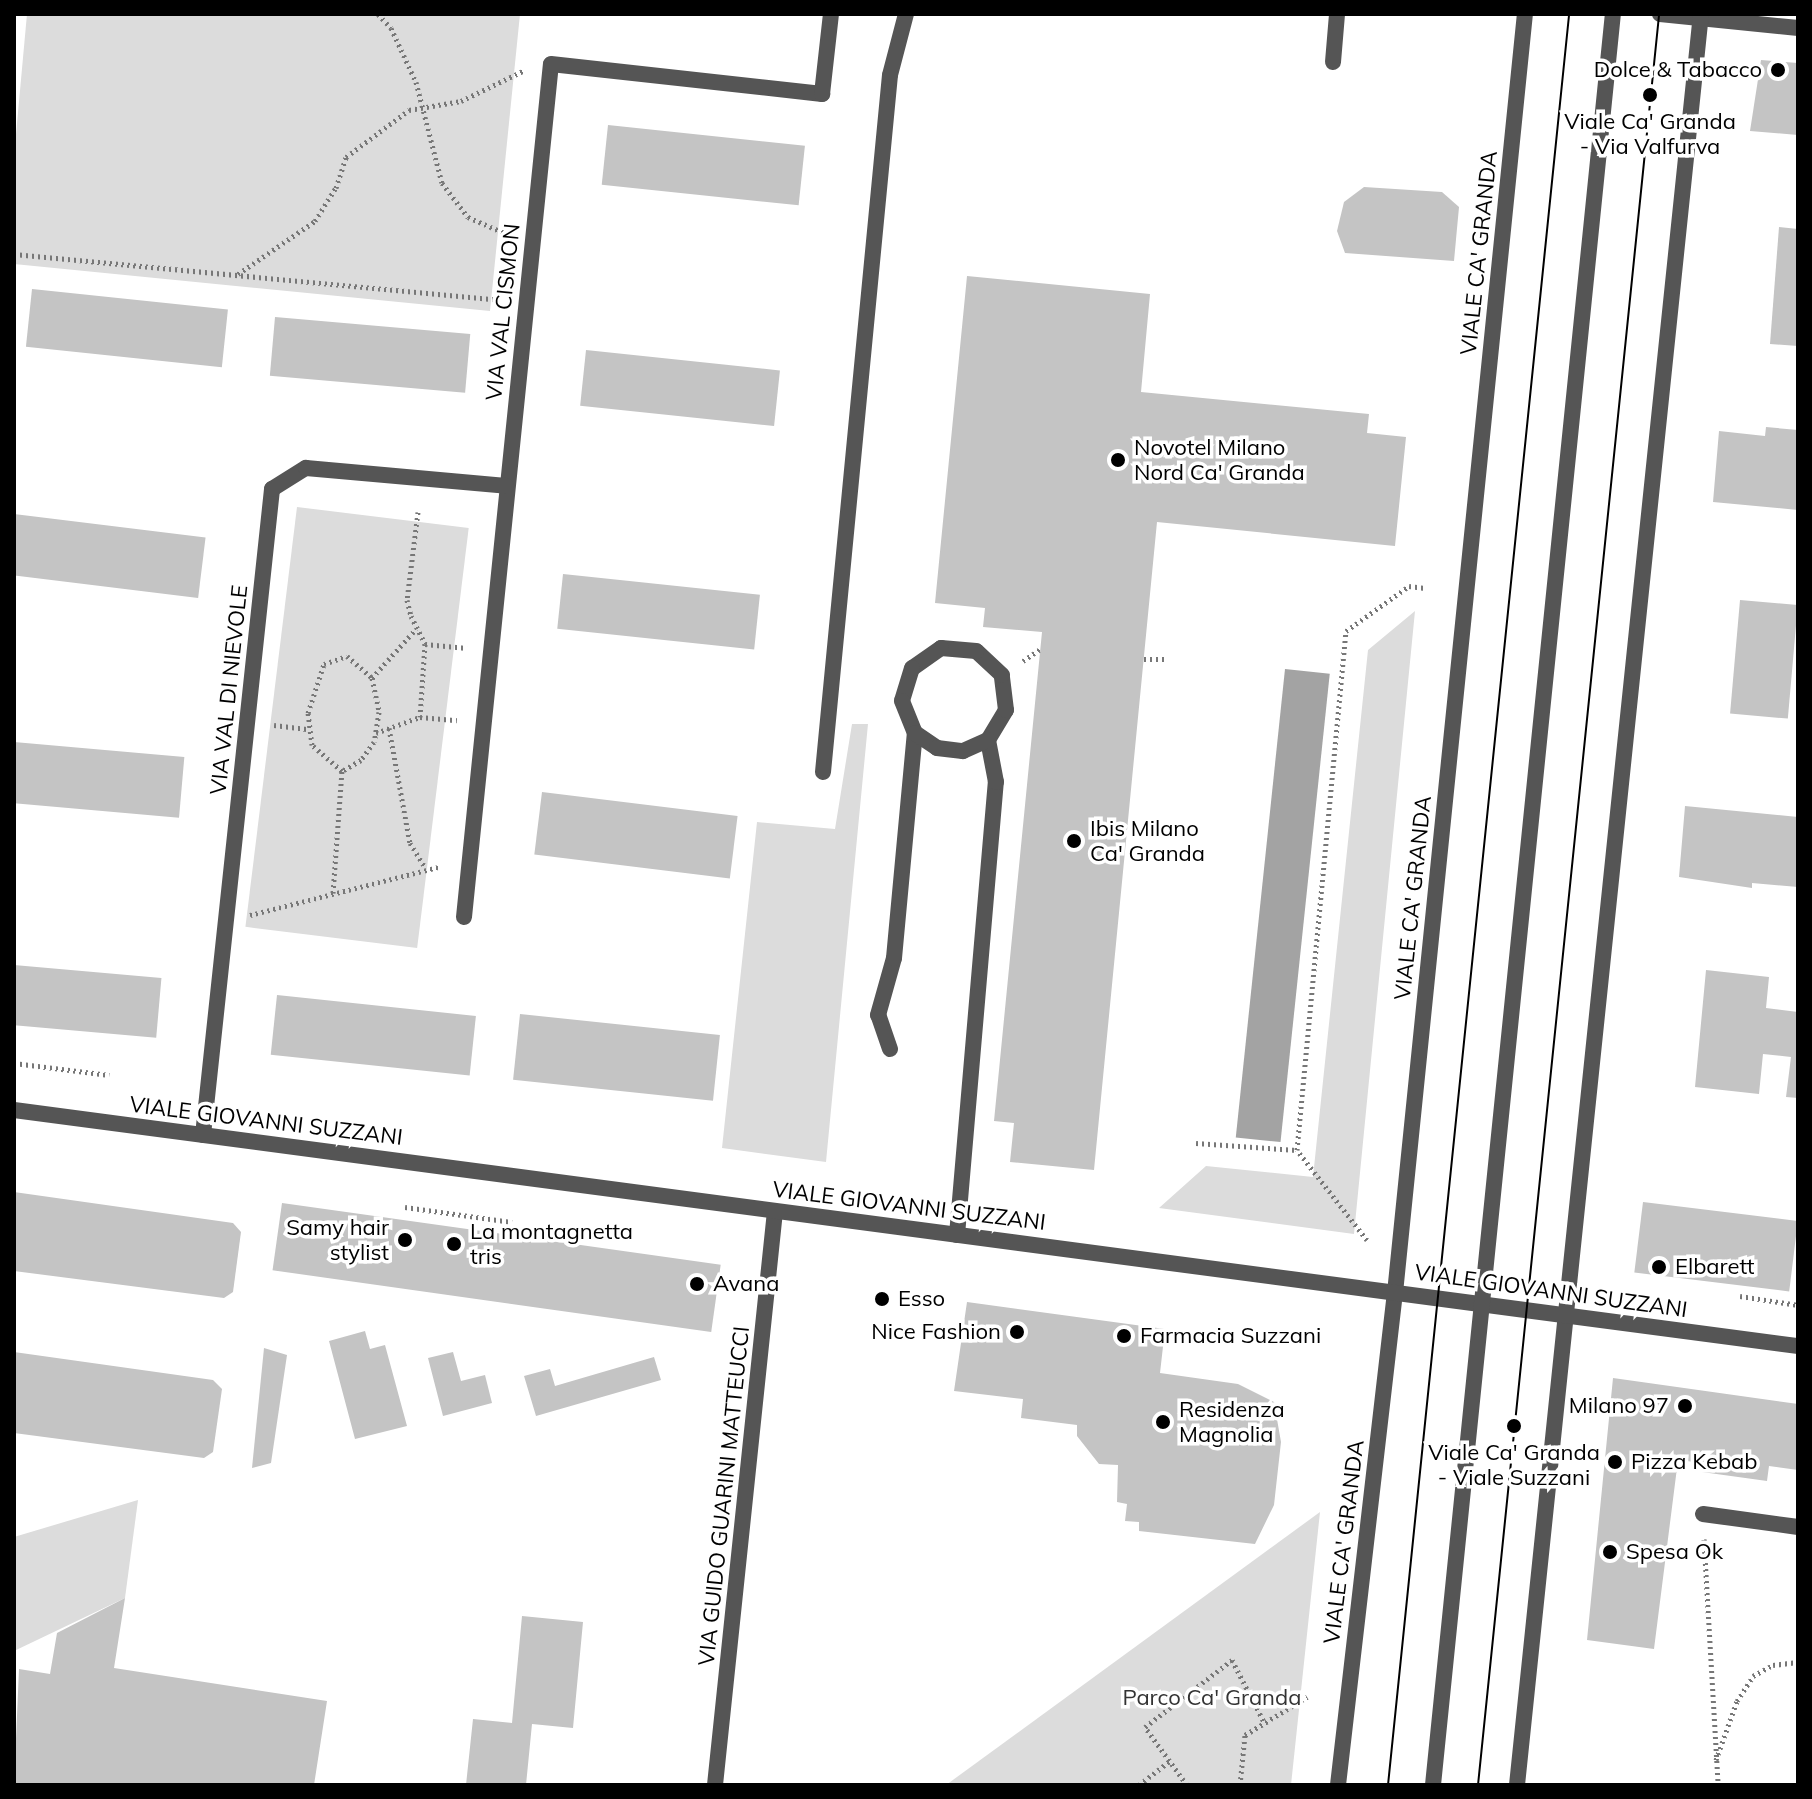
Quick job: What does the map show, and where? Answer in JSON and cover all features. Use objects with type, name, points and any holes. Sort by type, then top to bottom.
[{"type":"street","name":"VIA VAL CISMON","points":[[464,917],[551,64],[822,94],[831,14]]},
{"type":"street","points":[[823,772],[890,75],[906,14]]},
{"type":"street","points":[[1333,62],[1337,14]]},
{"type":"street","name":"VIALE CA' GRANDA","points":[[1338,1785],[1395,1293],[1525,14]]},
{"type":"street","points":[[1433,1785],[1613,14]]},
{"type":"street","points":[[1660,14],[1798,28]]},
{"type":"street","points":[[1517,1785],[1701,16]]},
{"type":"street","name":"VIA VAL DI NIEVOLE","points":[[203,1135],[272,489],[306,468],[506,486]]},
{"type":"street","points":[[890,1049],[878,1015],[894,958],[915,733],[902,701],[912,668],[941,648],[976,651],[1002,675],[1006,710],[988,740],[963,751],[937,748],[915,733]]},
{"type":"street","points":[[957,1235],[996,782],[988,740]]},
{"type":"street","name":"VIALE GIOVANNI SUZZANI","points":[[14,1110],[1798,1346]]},
{"type":"street","name":"VIA GUIDO GUARINI MATTEUCCI","points":[[715,1785],[775,1211]]},
{"type":"street","points":[[1703,1514],[1798,1527]]},
{"type":"path","points":[[378,14],[405,54],[442,183],[456,204],[483,226],[509,235]]},
{"type":"path","points":[[237,275],[315,221],[336,188],[346,157],[409,110],[461,101],[525,70]]},
{"type":"path","points":[[14,254],[503,300]]},
{"type":"path","points":[[418,512],[407,600],[416,629],[425,644],[420,717]]},
{"type":"path","points":[[1367,1240],[1297,1150],[1346,631],[1409,586],[1425,588]]},
{"type":"path","points":[[372,678],[416,629]]},
{"type":"path","points":[[425,644],[467,648]]},
{"type":"path","points":[[347,656],[372,678],[379,712],[376,733],[361,760],[342,771],[312,745],[309,729],[324,664],[347,656]]},
{"type":"path","points":[[1144,659],[1164,659]]},
{"type":"path","points":[[376,733],[420,717],[460,720]]},
{"type":"path","points":[[269,724],[309,729]]},
{"type":"path","points":[[389,728],[410,843],[425,867]]},
{"type":"path","points":[[333,893],[342,771]]},
{"type":"path","points":[[249,915],[425,867],[439,867]]},
{"type":"path","points":[[14,1063],[109,1075]]},
{"type":"path","points":[[1196,1143],[1297,1150]]},
{"type":"path","points":[[405,1207],[512,1222]]},
{"type":"path","points":[[1740,1296],[1798,1305]]},
{"type":"path","points":[[1703,1514],[1714,1765],[1718,1785]]},
{"type":"path","points":[[1187,1785],[1145,1727],[1232,1660],[1264,1722]]},
{"type":"path","points":[[1714,1765],[1737,1701],[1753,1676],[1773,1665],[1798,1662]]},
{"type":"path","points":[[1240,1785],[1245,1735],[1307,1697]]},
{"type":"path","points":[[1139,1785],[1171,1760]]},
{"type":"green space","points":[[27,14],[520,14],[490,311],[14,264],[14,156]]},
{"type":"green space","points":[[297,507],[469,528],[417,948],[245,927]]},
{"type":"green space","points":[[1415,611],[1354,1234],[1159,1208],[1206,1166],[1313,1177],[1368,650]]},
{"type":"green space","points":[[852,724],[868,724],[826,1162],[722,1148],[757,822],[835,829]]},
{"type":"green space","points":[[138,1500],[125,1598],[14,1651],[14,1537]]},
{"type":"green space","name":"Parco Ca' Granda","points":[[1320,1512],[1291,1785],[946,1785]]},
{"type":"shaded area","points":[[1285,669],[1330,674],[1281,1142],[1236,1137]]},
{"type":"building","points":[[1761,60],[1798,63],[1798,135],[1750,131]]},
{"type":"building","points":[[608,125],[805,146],[799,205],[602,185]]},
{"type":"building","points":[[1364,187],[1442,192],[1459,207],[1454,261],[1345,253],[1337,231],[1344,202]]},
{"type":"building","points":[[1779,227],[1798,229],[1798,346],[1770,344]]},
{"type":"building","points":[[967,276],[1150,294],[1141,392],[1369,414],[1367,433],[1406,437],[1395,546],[1157,522],[1094,1170],[1010,1162],[1014,1123],[994,1121],[1042,632],[983,627],[985,608],[935,603]]},
{"type":"building","points":[[32,289],[228,310],[222,367],[26,347]]},
{"type":"building","points":[[275,317],[470,334],[465,393],[270,376]]},
{"type":"building","points":[[586,350],[780,370],[774,426],[580,406]]},
{"type":"building","points":[[1766,427],[1798,430],[1798,510],[1713,502],[1719,431],[1765,436]]},
{"type":"building","points":[[14,514],[206,538],[198,598],[14,575]]},
{"type":"building","points":[[563,574],[760,595],[754,649],[557,629]]},
{"type":"building","points":[[1740,600],[1798,605],[1788,719],[1730,714]]},
{"type":"building","points":[[14,742],[184,757],[179,818],[14,803]]},
{"type":"building","points":[[542,792],[738,816],[730,879],[534,855]]},
{"type":"building","points":[[1685,806],[1798,817],[1798,887],[1752,883],[1752,888],[1679,877]]},
{"type":"building","points":[[14,965],[161,978],[156,1038],[14,1025]]},
{"type":"building","points":[[1706,970],[1769,977],[1766,1008],[1798,1012],[1798,1098],[1786,1097],[1791,1057],[1763,1054],[1759,1094],[1695,1087]]},
{"type":"building","points":[[277,995],[476,1016],[470,1076],[271,1055]]},
{"type":"building","points":[[520,1014],[720,1035],[713,1101],[513,1080]]},
{"type":"building","points":[[14,1192],[233,1223],[241,1232],[233,1292],[224,1298],[14,1271]]},
{"type":"building","points":[[1643,1202],[1798,1221],[1789,1291],[1634,1272]]},
{"type":"building","points":[[282,1203],[721,1265],[711,1332],[273,1270]]},
{"type":"building","name":"Residenza Magnolia","points":[[967,1302],[1165,1329],[1160,1373],[1238,1384],[1274,1402],[1281,1442],[1274,1505],[1255,1544],[1139,1531],[1139,1522],[1125,1521],[1127,1504],[1117,1502],[1118,1465],[1099,1464],[1077,1436],[1077,1425],[1021,1418],[1023,1399],[954,1391]]},
{"type":"building","points":[[365,1331],[370,1349],[385,1345],[407,1426],[355,1439],[329,1341]]},
{"type":"building","points":[[264,1348],[287,1355],[271,1463],[252,1468]]},
{"type":"building","points":[[14,1352],[213,1380],[222,1389],[213,1452],[204,1458],[14,1433]]},
{"type":"building","points":[[453,1352],[461,1381],[485,1375],[492,1403],[443,1416],[428,1358]]},
{"type":"building","points":[[654,1357],[661,1380],[536,1416],[524,1376],[550,1369],[555,1386]]},
{"type":"building","points":[[1613,1378],[1798,1404],[1798,1470],[1769,1466],[1767,1481],[1702,1472],[1703,1463],[1678,1460],[1654,1649],[1587,1640]]},
{"type":"building","points":[[125,1598],[114,1668],[327,1701],[314,1785],[14,1785],[19,1669],[50,1674],[57,1633]]},
{"type":"building","points":[[522,1616],[583,1622],[573,1728],[532,1724],[526,1785],[466,1785],[473,1719],[512,1723]]},
{"type":"tram line","points":[[1388,1785],[1569,14]]},
{"type":"tram line","points":[[1478,1785],[1659,14]]},
{"type":"place","name":"Dolce & Tabacco","points":[[1778,70]]},
{"type":"place","name":"Viale Ca' Granda - Via Valfurva","points":[[1650,95]]},
{"type":"place","name":"Novotel Milano Nord Ca' Granda","points":[[1118,460]]},
{"type":"place","name":"Ibis Milano Ca' Granda","points":[[1074,841]]},
{"type":"place","name":"Samy hair stylist","points":[[405,1240]]},
{"type":"place","name":"La montagnetta tris","points":[[454,1244]]},
{"type":"place","name":"Elbarett","points":[[1659,1267]]},
{"type":"place","name":"Avana","points":[[697,1284]]},
{"type":"place","name":"Esso","points":[[882,1299]]},
{"type":"place","name":"Nice Fashion","points":[[1017,1332]]},
{"type":"place","name":"Farmacia Suzzani","points":[[1124,1336]]},
{"type":"place","name":"Milano 97","points":[[1685,1406]]},
{"type":"place","name":"Residenza Magnolia","points":[[1163,1422]]},
{"type":"place","name":"Viale Ca' Granda - Viale Suzzani","points":[[1514,1426]]},
{"type":"place","name":"Pizza Kebab","points":[[1615,1462]]},
{"type":"place","name":"Spesa Ok","points":[[1610,1552]]}]
